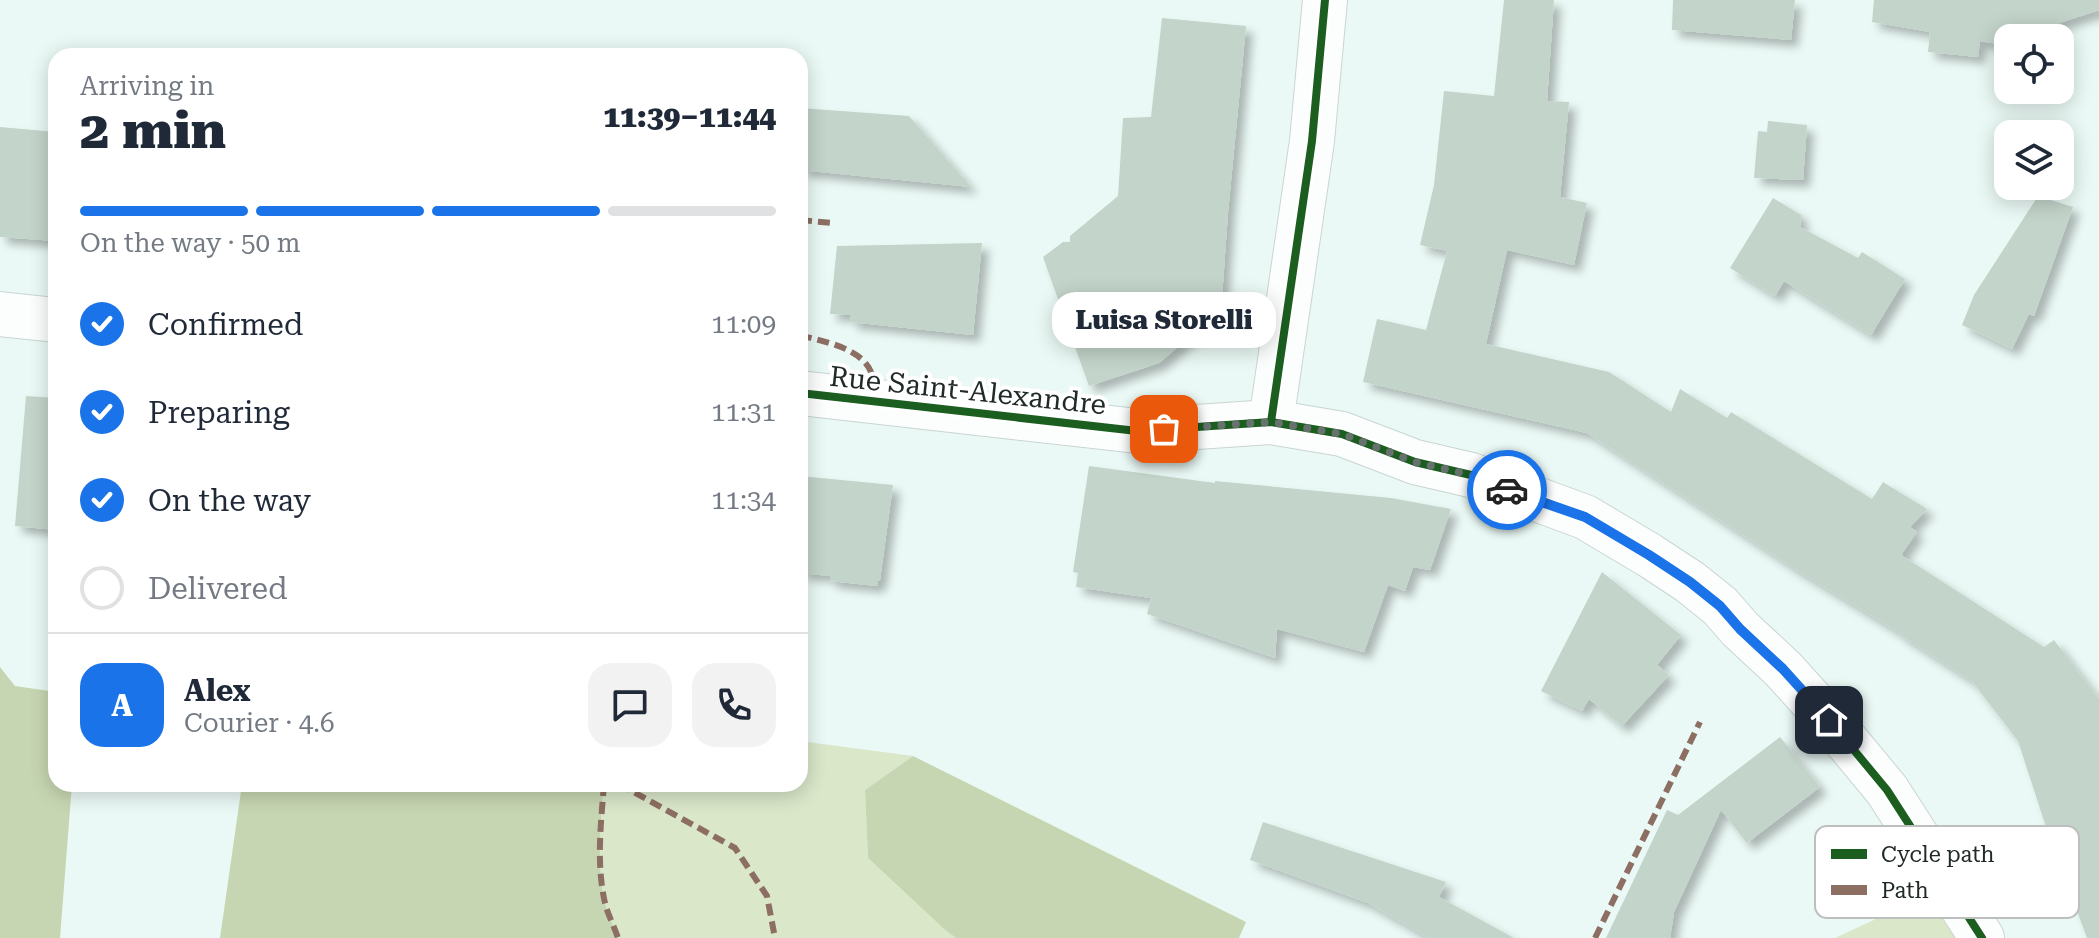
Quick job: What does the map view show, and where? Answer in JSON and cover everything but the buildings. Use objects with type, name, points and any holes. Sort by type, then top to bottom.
[{"type":"street","points":[[1271,422],[1312,141],[1325,0]]},
{"type":"street","points":[[0,314],[48,319]]},
{"type":"street","name":"Rue Saint-Alexandre","points":[[808,394],[1137,431],[1271,422],[1342,434],[1415,462],[1471,475],[1585,517],[1690,582],[1720,606],[1829,720],[1887,790],[1910,826]]},
{"type":"street","name":"Rue Saint-Alexandre","points":[[1969,918],[1982,938]]},
{"type":"green space","points":[[0,667],[15,686],[48,691],[48,792],[71,792],[60,938],[0,938]]},
{"type":"green space","points":[[808,742],[913,756],[865,790],[868,858],[956,938],[618,938],[605,903],[600,844],[603,792],[808,792]]},
{"type":"green space","points":[[913,756],[1246,922],[1239,938],[956,938],[868,858],[865,790]]},
{"type":"green space","points":[[241,792],[603,792],[601,873],[605,903],[618,938],[220,938]]},
{"type":"green space","points":[[1878,918],[1970,918],[1982,938],[1835,938]]},
{"type":"marked path","points":[[808,221],[832,223]]},
{"type":"marked path","points":[[808,337],[841,347],[860,358],[872,374],[872,400]]},
{"type":"marked path","points":[[1595,938],[1700,722]]},
{"type":"marked path","points":[[603,792],[601,873],[605,903],[618,938]]},
{"type":"marked path","points":[[634,792],[735,848],[767,896],[775,938]]},
{"type":"cycle path","points":[[1271,422],[1312,141],[1325,0]]},
{"type":"cycle path","points":[[808,394],[1137,431],[1271,422],[1342,434],[1415,462],[1471,475],[1585,517],[1690,582],[1720,606],[1829,720],[1887,790],[1910,826]]},
{"type":"cycle path","points":[[1969,918],[1982,938]]},
{"type":"way so far","points":[[1164,429],[1271,422],[1342,434],[1415,462],[1471,475],[1507,490]]},
{"type":"place","name":"Luisa Storelli","points":[[1164,429]]},
{"type":"route","points":[[1507,490],[1585,517],[1690,582],[1720,606],[1829,720]]}]
